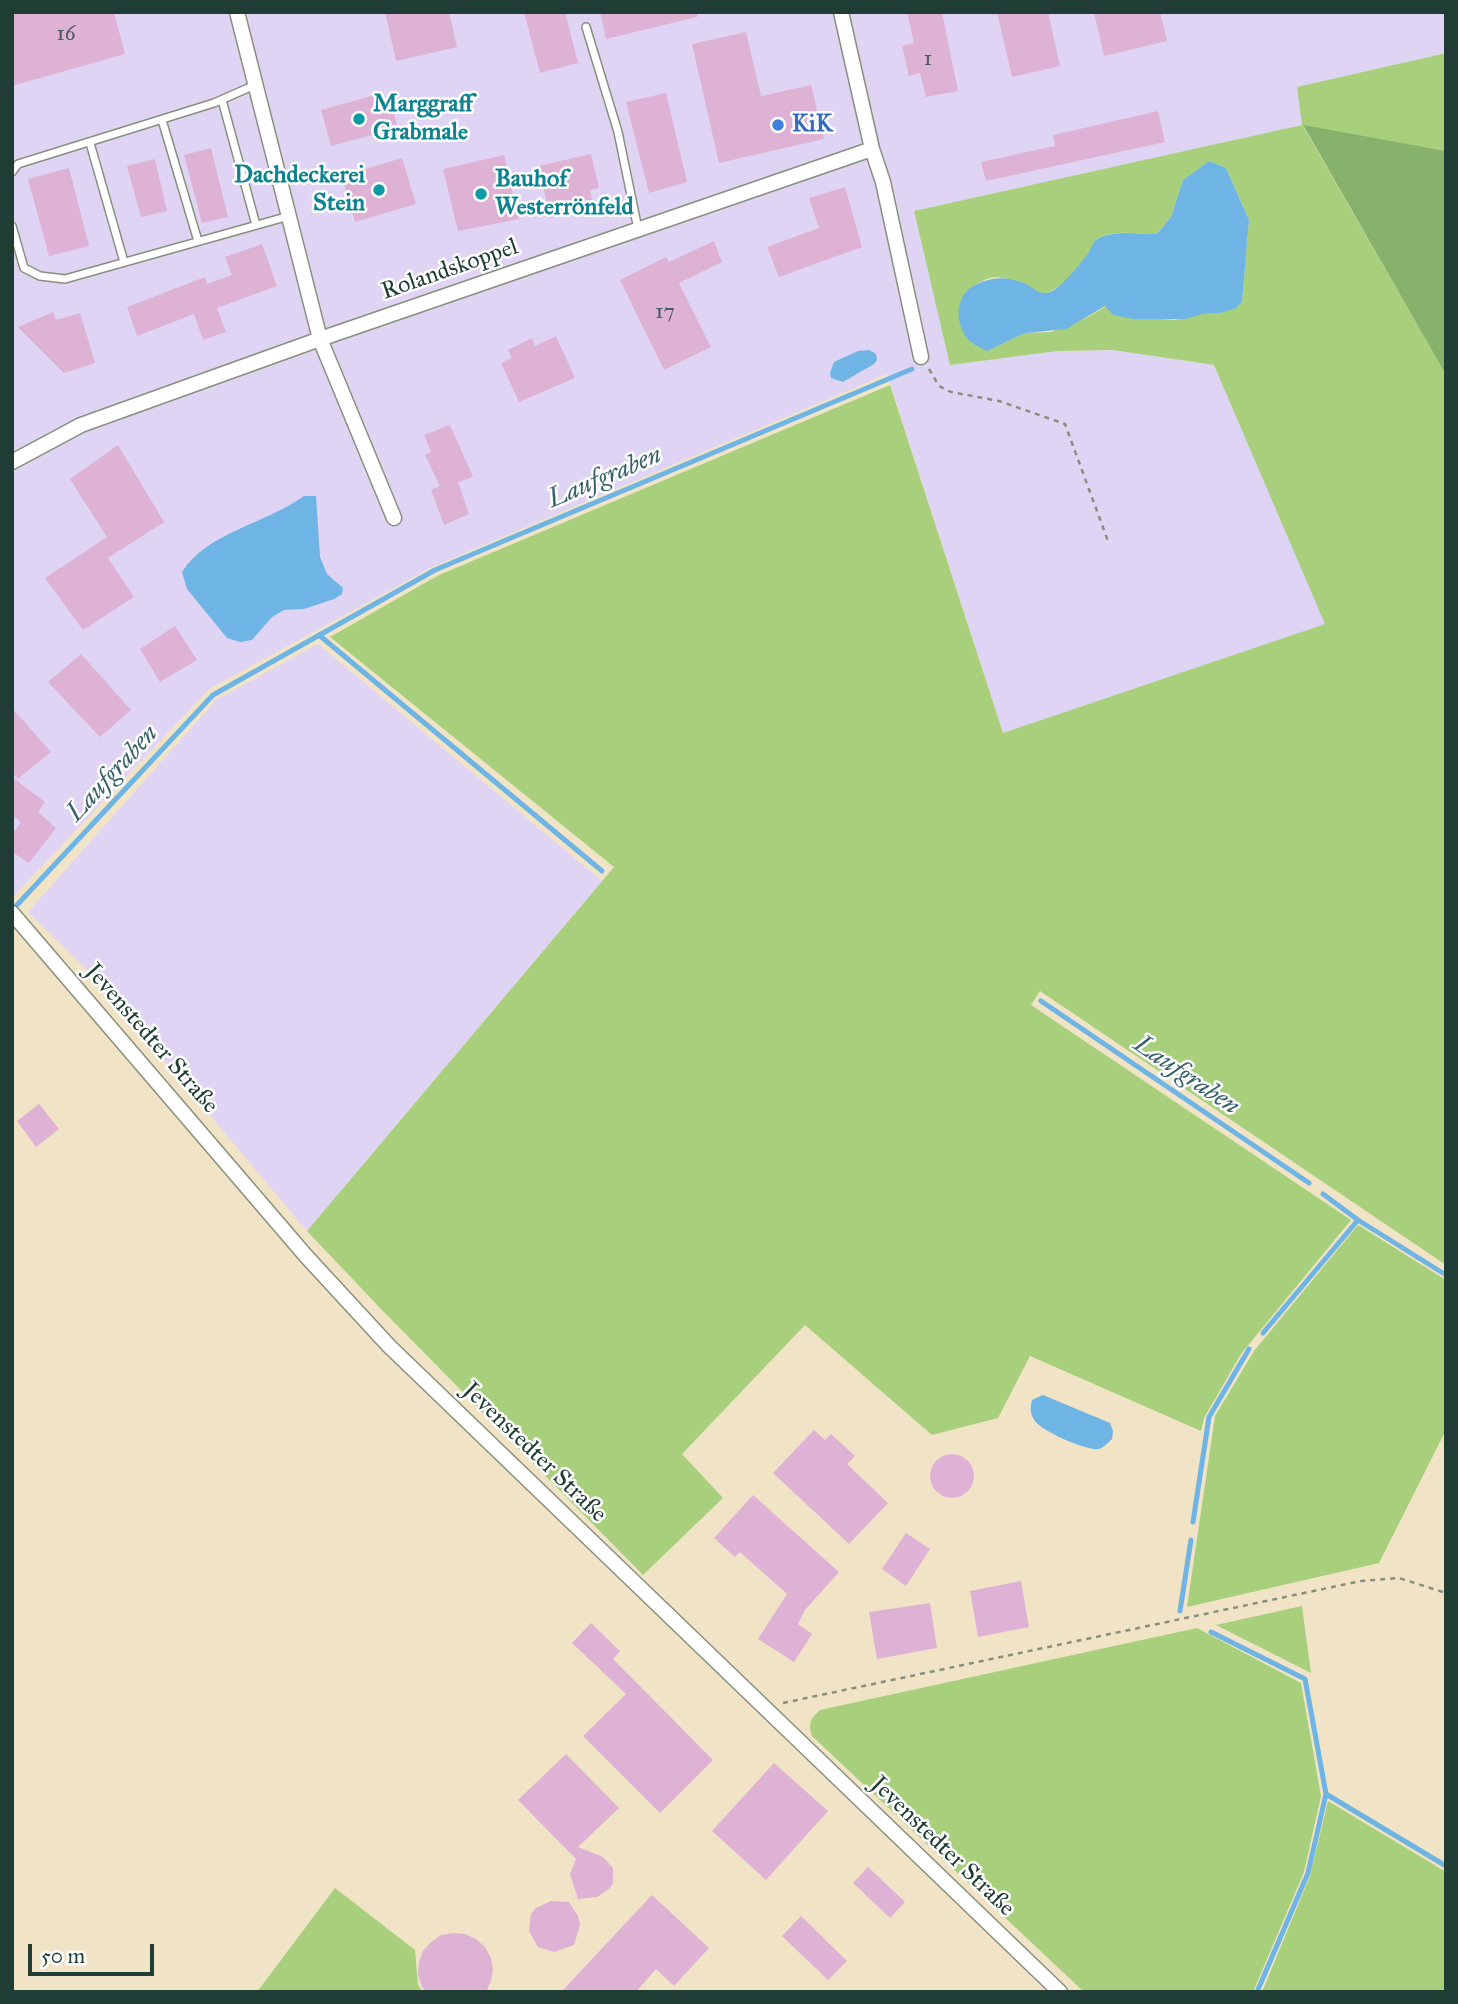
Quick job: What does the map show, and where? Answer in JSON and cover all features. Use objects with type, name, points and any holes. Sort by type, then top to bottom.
[{"type":"street","points":[[237,12],[320,339],[394,518]]},
{"type":"street","points":[[841,12],[872,149],[883,182],[921,357]]},
{"type":"street","name":"Rolandskoppel","points":[[12,462],[81,425],[320,339],[872,149]]},
{"type":"street","name":"Jevenstedter Straße","points":[[12,913],[306,1256],[389,1346],[1060,1992]]},
{"type":"lane","points":[[586,27],[618,132],[638,229]]},
{"type":"lane","points":[[12,172],[18,164],[222,100],[255,85]]},
{"type":"lane","points":[[222,100],[256,225]]},
{"type":"lane","points":[[162,120],[198,241]]},
{"type":"lane","points":[[90,143],[124,262]]},
{"type":"lane","points":[[12,226],[24,268],[40,276],[65,279],[289,216]]},
{"type":"path","points":[[921,357],[939,386],[951,393],[999,401],[1065,424],[1108,541]]},
{"type":"path","points":[[762,1707],[1361,1581],[1399,1578],[1446,1592]]},
{"type":"shaded area","points":[[12,12],[1446,12],[1446,53],[1297,87],[1303,125],[914,211],[1057,351],[1113,350],[1214,365],[1326,624],[1003,733],[887,374],[434,566],[209,689],[13,897]]},
{"type":"shaded area","points":[[318,644],[602,881],[307,1231],[97,980],[28,912],[216,700]]},
{"type":"green space","points":[[1446,53],[1446,151],[1303,126],[1446,375],[1446,1265],[1040,991],[1031,1005],[1351,1220],[1241,1354],[1204,1418],[1201,1431],[1030,1356],[998,1418],[932,1435],[805,1325],[682,1454],[723,1498],[643,1575],[307,1231],[614,867],[330,637],[439,575],[890,385],[1003,733],[1325,624],[1214,365],[1113,350],[1057,351],[950,365],[914,211],[1302,125],[1297,87]],"holes":[[[1209,161],[1226,168],[1249,220],[1242,302],[1221,313],[1174,320],[1133,319],[1106,306],[1088,317],[1051,332],[1025,333],[987,351],[965,292],[995,277],[1013,280],[1042,294],[1049,292],[1074,272],[1098,239],[1121,233],[1157,234],[1171,217],[1183,180]]]},
{"type":"green space","points":[[1303,125],[1446,151],[1446,375]]},
{"type":"green space","points":[[1358,1225],[1446,1280],[1446,1430],[1379,1563],[1187,1607],[1215,1416],[1254,1351]]},
{"type":"green space","points":[[1302,1606],[1311,1673],[1216,1625]]},
{"type":"green space","points":[[1197,1628],[1301,1683],[1321,1796],[1304,1872],[1253,1992],[1084,1992],[812,1736],[810,1725],[820,1710]]},
{"type":"green space","points":[[1328,1801],[1446,1872],[1446,1992],[1262,1992],[1310,1876]]},
{"type":"green space","points":[[335,1888],[415,1950],[418,1984],[422,1992],[257,1992]]},
{"type":"water","points":[[1209,161],[1226,168],[1249,220],[1242,302],[1236,308],[1185,319],[1133,319],[1113,315],[1105,306],[1066,329],[1025,333],[987,351],[965,335],[959,311],[961,300],[970,288],[984,281],[1004,278],[1026,284],[1043,293],[1054,290],[1075,270],[1099,238],[1120,233],[1157,234],[1171,217],[1183,180]]},
{"type":"water","points":[[869,350],[876,354],[877,360],[874,364],[843,382],[831,378],[834,362],[858,351]]},
{"type":"water","points":[[304,496],[316,496],[320,557],[327,574],[343,588],[342,594],[304,609],[284,610],[272,617],[252,640],[240,642],[227,638],[187,589],[182,572],[206,547]]},
{"type":"water","points":[[1043,1395],[1110,1423],[1112,1439],[1101,1448],[1093,1449],[1075,1444],[1046,1430],[1035,1421],[1031,1411],[1032,1400]]},
{"type":"building","points":[[12,12],[114,12],[125,54],[12,86]]},
{"type":"building","points":[[385,12],[449,12],[457,47],[396,61]]},
{"type":"building","points":[[524,12],[565,12],[578,63],[540,73]]},
{"type":"building","points":[[600,12],[697,12],[697,17],[606,39]]},
{"type":"building","points":[[907,12],[942,12],[958,91],[926,97],[920,73],[909,76],[902,46],[914,43]]},
{"type":"building","points":[[997,12],[1048,12],[1060,66],[1012,77]]},
{"type":"building","points":[[1094,12],[1160,12],[1167,41],[1104,56]]},
{"type":"building","points":[[746,32],[761,96],[811,85],[824,139],[719,163],[692,44]]},
{"type":"building","points":[[666,93],[687,182],[649,193],[626,102]]},
{"type":"building","name":"Marggraff Grabmale","points":[[375,95],[378,105],[390,101],[398,128],[331,146],[321,110]]},
{"type":"building","points":[[1158,111],[1165,142],[986,181],[981,162],[1055,146],[1053,135]]},
{"type":"building","points":[[211,148],[228,217],[202,223],[184,155]]},
{"type":"building","points":[[591,154],[599,188],[590,190],[594,208],[550,218],[539,166]]},
{"type":"building","name":"Bauhof Westerrönfeld","points":[[504,155],[519,219],[458,231],[443,169]]},
{"type":"building","name":"Dachdeckerei Stein","points":[[402,158],[416,204],[355,222],[342,176]]},
{"type":"building","points":[[155,159],[167,211],[141,217],[127,166]]},
{"type":"building","points":[[69,168],[89,246],[49,256],[28,179]]},
{"type":"building","points":[[845,187],[862,247],[779,277],[767,247],[819,228],[809,198]]},
{"type":"building","points":[[714,241],[722,262],[679,283],[711,347],[664,370],[620,280],[666,257],[669,262]]},
{"type":"building","points":[[262,244],[277,286],[217,308],[226,332],[203,340],[194,314],[137,336],[127,307],[205,277],[207,284],[232,275],[225,257]]},
{"type":"building","points":[[53,312],[56,320],[80,313],[95,363],[64,373],[18,327]]},
{"type":"building","points":[[556,336],[575,378],[519,402],[501,363],[512,358],[508,350],[532,338],[535,346]]},
{"type":"building","points":[[450,425],[473,477],[458,482],[469,514],[444,525],[431,490],[440,486],[425,455],[431,452],[424,435]]},
{"type":"building","points":[[118,445],[164,522],[108,558],[134,597],[83,630],[45,578],[107,537],[70,479]]},
{"type":"building","points":[[175,626],[197,660],[160,682],[140,649]]},
{"type":"building","points":[[81,654],[131,710],[100,737],[48,682]]},
{"type":"building","points":[[12,708],[51,752],[18,779],[12,772]]},
{"type":"building","points":[[12,777],[45,802],[38,812],[56,828],[29,863],[12,852],[12,835],[21,822],[12,815]]},
{"type":"building","points":[[39,1104],[59,1129],[36,1147],[17,1121]]},
{"type":"building","points":[[814,1430],[825,1440],[831,1434],[855,1456],[847,1464],[888,1503],[849,1544],[773,1473]]},
{"type":"building","points":[[952,1454],[967,1461],[974,1476],[967,1491],[952,1498],[937,1491],[930,1476],[937,1461]]},
{"type":"building","points":[[753,1495],[839,1572],[805,1610],[798,1624],[812,1634],[794,1662],[758,1639],[787,1594],[740,1552],[735,1557],[714,1538]]},
{"type":"building","points":[[906,1533],[930,1549],[906,1586],[882,1569]]},
{"type":"building","points":[[1021,1581],[1029,1627],[978,1637],[970,1591]]},
{"type":"building","points":[[930,1603],[937,1648],[877,1659],[869,1612]]},
{"type":"building","points":[[591,1623],[620,1651],[613,1659],[713,1760],[660,1813],[583,1736],[626,1694],[572,1643]]},
{"type":"building","points":[[566,1754],[619,1808],[578,1847],[603,1857],[613,1868],[613,1883],[597,1897],[578,1899],[570,1874],[576,1859],[518,1800]]},
{"type":"building","points":[[774,1763],[828,1811],[766,1880],[712,1831]]},
{"type":"building","points":[[868,1867],[905,1902],[890,1918],[853,1883]]},
{"type":"building","points":[[652,1895],[709,1948],[674,1986],[656,1969],[636,1992],[561,1992]]},
{"type":"building","points":[[551,1901],[569,1902],[580,1925],[574,1945],[554,1952],[538,1947],[529,1931],[531,1914],[536,1908]]},
{"type":"building","points":[[801,1916],[847,1961],[828,1980],[782,1936]]},
{"type":"building","points":[[465,1934],[485,1947],[493,1969],[486,1992],[426,1992],[422,1987],[418,1975],[423,1951],[441,1935]]},
{"type":"waterway","name":"Laufgraben","points":[[16,906],[213,695],[435,570],[912,369]]},
{"type":"waterway","name":"Laufgraben","points":[[319,635],[602,871]]},
{"type":"waterway","name":"Laufgraben","points":[[1041,1001],[1309,1183]]},
{"type":"waterway","name":"Laufgraben","points":[[1323,1194],[1358,1220],[1446,1275]]},
{"type":"waterway","points":[[1263,1333],[1358,1220]]},
{"type":"waterway","points":[[1193,1522],[1209,1417],[1249,1349]]},
{"type":"waterway","points":[[1180,1611],[1191,1540]]},
{"type":"waterway","points":[[1211,1632],[1305,1679],[1326,1794],[1446,1866]]},
{"type":"waterway","points":[[1257,1992],[1308,1873],[1326,1794]]},
{"type":"place","name":"Marggraff Grabmale","points":[[359,119]]},
{"type":"place","name":"KiK","points":[[778,125]]},
{"type":"place","name":"Dachdeckerei Stein","points":[[379,190]]},
{"type":"place","name":"Bauhof Westerrönfeld","points":[[481,194]]}]
